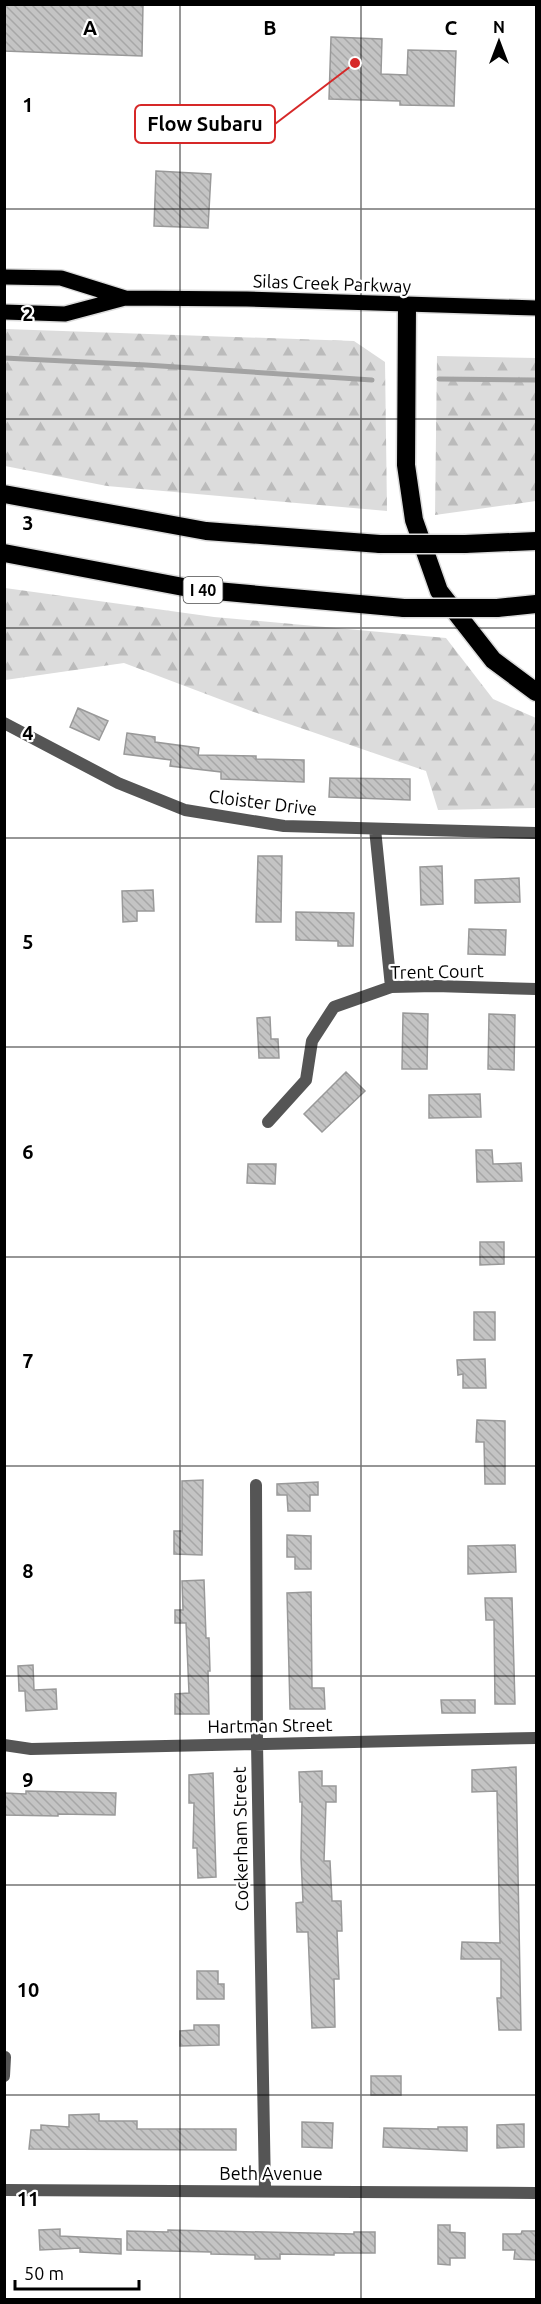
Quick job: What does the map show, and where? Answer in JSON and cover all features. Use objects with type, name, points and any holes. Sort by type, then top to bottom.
[{"type":"highway","points":[[407,306],[406,465],[414,520],[439,591],[494,660],[537,692]]},
{"type":"highway","points":[[4,494],[206,531],[380,544],[537,541]]},
{"type":"highway","name":"I 40","points":[[4,553],[194,589],[404,608],[498,608],[537,604]]},
{"type":"main road","name":"Silas Creek Parkway","points":[[4,277],[61,278],[125,298]]},
{"type":"main road","name":"Silas Creek Parkway","points":[[4,312],[65,314],[125,298],[247,299],[407,306],[537,308]]},
{"type":"street","name":"Cloister Drive","points":[[4,723],[118,783],[185,810],[284,826],[537,833]]},
{"type":"street","points":[[375,829],[391,987]]},
{"type":"street","name":"Trent Court","points":[[268,1122],[306,1080],[312,1041],[334,1007],[391,987],[537,989]]},
{"type":"street","name":"Cockerham Street","points":[[256,1485],[256,1743],[265,2191]]},
{"type":"street","name":"Hartman Street","points":[[4,1745],[31,1749],[537,1738]]},
{"type":"street","points":[[4,2076],[5,2058]]},
{"type":"street","name":"Beth Avenue","points":[[4,2190],[537,2193]]},
{"type":"green space","points":[[5,329],[354,341],[385,362],[387,511],[107,486],[5,466]]},
{"type":"green space","points":[[437,356],[536,358],[536,501],[435,515]]},
{"type":"green space","points":[[5,588],[214,617],[446,638],[493,699],[536,718],[536,808],[438,810],[426,771],[251,711],[124,663],[5,680]]},
{"type":"building","points":[[4,4],[143,4],[142,56],[4,51]]},
{"type":"building","points":[[331,37],[382,39],[381,74],[407,75],[408,50],[456,51],[454,106],[400,105],[400,101],[329,99]]},
{"type":"building","points":[[156,171],[211,174],[208,228],[154,226]]},
{"type":"building","points":[[78,708],[108,721],[99,740],[70,727]]},
{"type":"building","points":[[127,733],[155,737],[155,742],[199,748],[198,755],[304,760],[304,782],[221,779],[221,772],[170,766],[171,760],[124,754]]},
{"type":"building","points":[[330,778],[410,779],[410,800],[329,797]]},
{"type":"building","points":[[258,856],[282,856],[281,922],[256,922]]},
{"type":"building","points":[[442,866],[443,904],[421,905],[420,867]]},
{"type":"building","points":[[519,878],[520,902],[475,903],[475,880]]},
{"type":"building","points":[[153,890],[154,911],[137,911],[137,921],[123,922],[122,891]]},
{"type":"building","points":[[296,912],[354,913],[353,946],[338,946],[338,941],[296,940]]},
{"type":"building","points":[[469,929],[506,930],[505,955],[468,954]]},
{"type":"building","points":[[403,1013],[428,1014],[427,1069],[402,1069]]},
{"type":"building","points":[[489,1014],[515,1015],[514,1070],[488,1069]]},
{"type":"building","points":[[270,1017],[271,1039],[278,1039],[279,1058],[259,1058],[257,1018]]},
{"type":"building","points":[[346,1072],[365,1091],[322,1132],[304,1114]]},
{"type":"building","points":[[480,1094],[481,1117],[429,1118],[429,1095]]},
{"type":"building","points":[[476,1150],[492,1150],[493,1164],[521,1163],[522,1181],[477,1182]]},
{"type":"building","points":[[248,1164],[276,1164],[275,1184],[247,1183]]},
{"type":"building","points":[[480,1242],[504,1242],[504,1264],[480,1265]]},
{"type":"building","points":[[474,1312],[495,1312],[495,1340],[474,1340]]},
{"type":"building","points":[[485,1359],[486,1388],[463,1388],[463,1374],[458,1375],[457,1360]]},
{"type":"building","points":[[477,1420],[505,1421],[505,1484],[485,1484],[484,1442],[476,1442]]},
{"type":"building","points":[[203,1480],[202,1555],[174,1554],[174,1531],[182,1531],[182,1481]]},
{"type":"building","points":[[318,1482],[318,1495],[310,1495],[310,1511],[288,1511],[287,1495],[277,1495],[277,1484]]},
{"type":"building","points":[[287,1535],[311,1536],[311,1569],[295,1569],[295,1557],[287,1557]]},
{"type":"building","points":[[515,1545],[516,1572],[468,1574],[468,1546]]},
{"type":"building","points":[[204,1580],[206,1638],[209,1638],[209,1714],[175,1714],[175,1694],[189,1693],[186,1623],[175,1623],[175,1610],[183,1610],[182,1581]]},
{"type":"building","points":[[311,1592],[312,1688],[324,1688],[325,1709],[290,1709],[287,1593]]},
{"type":"building","points":[[485,1598],[512,1598],[515,1704],[495,1704],[494,1620],[486,1620]]},
{"type":"building","points":[[33,1665],[34,1690],[56,1689],[57,1709],[26,1711],[25,1691],[19,1691],[18,1666]]},
{"type":"building","points":[[441,1700],[475,1700],[475,1713],[442,1713]]},
{"type":"building","points":[[516,1767],[521,2030],[499,2030],[497,1998],[501,1998],[501,1959],[461,1959],[462,1942],[500,1943],[497,1791],[472,1792],[472,1770]]},
{"type":"building","points":[[322,1771],[322,1786],[336,1786],[336,1802],[326,1802],[324,1861],[330,1861],[332,1901],[341,1901],[342,1931],[337,1931],[339,1979],[334,1979],[335,2027],[312,2028],[308,1932],[297,1932],[296,1903],[303,1902],[302,1802],[300,1802],[299,1772]]},
{"type":"building","points":[[213,1773],[216,1877],[198,1878],[197,1848],[193,1848],[194,1803],[189,1803],[189,1775]]},
{"type":"building","points":[[26,1791],[116,1793],[115,1815],[4,1815],[4,1793],[26,1794]]},
{"type":"building","points":[[197,1971],[218,1971],[218,1984],[224,1984],[224,1999],[197,1999]]},
{"type":"building","points":[[194,2025],[219,2025],[219,2045],[180,2046],[180,2031],[194,2030]]},
{"type":"building","points":[[371,2076],[401,2076],[401,2095],[371,2095]]},
{"type":"building","points":[[99,2114],[99,2121],[137,2121],[137,2129],[236,2129],[236,2150],[29,2149],[31,2130],[41,2130],[41,2125],[69,2127],[69,2115]]},
{"type":"building","points":[[302,2122],[333,2123],[332,2148],[302,2147]]},
{"type":"building","points":[[524,2124],[524,2147],[497,2148],[497,2125]]},
{"type":"building","points":[[438,2127],[467,2127],[467,2151],[383,2147],[384,2128],[438,2129]]},
{"type":"building","points":[[438,2225],[450,2225],[450,2232],[465,2233],[465,2258],[450,2258],[450,2265],[438,2264]]},
{"type":"building","points":[[60,2229],[60,2236],[121,2239],[121,2254],[80,2252],[80,2248],[40,2250],[39,2230]]},
{"type":"building","points":[[168,2230],[354,2234],[354,2232],[375,2232],[375,2253],[280,2254],[280,2259],[255,2259],[255,2255],[127,2250],[127,2231],[168,2232]]},
{"type":"building","points":[[522,2231],[537,2231],[537,2260],[514,2259],[515,2250],[503,2250],[503,2234],[521,2234]]},
{"type":"waterway","points":[[4,358],[372,380]]},
{"type":"waterway","points":[[439,379],[536,380]]},
{"type":"place","name":"Flow Subaru","points":[[355,63]]}]
